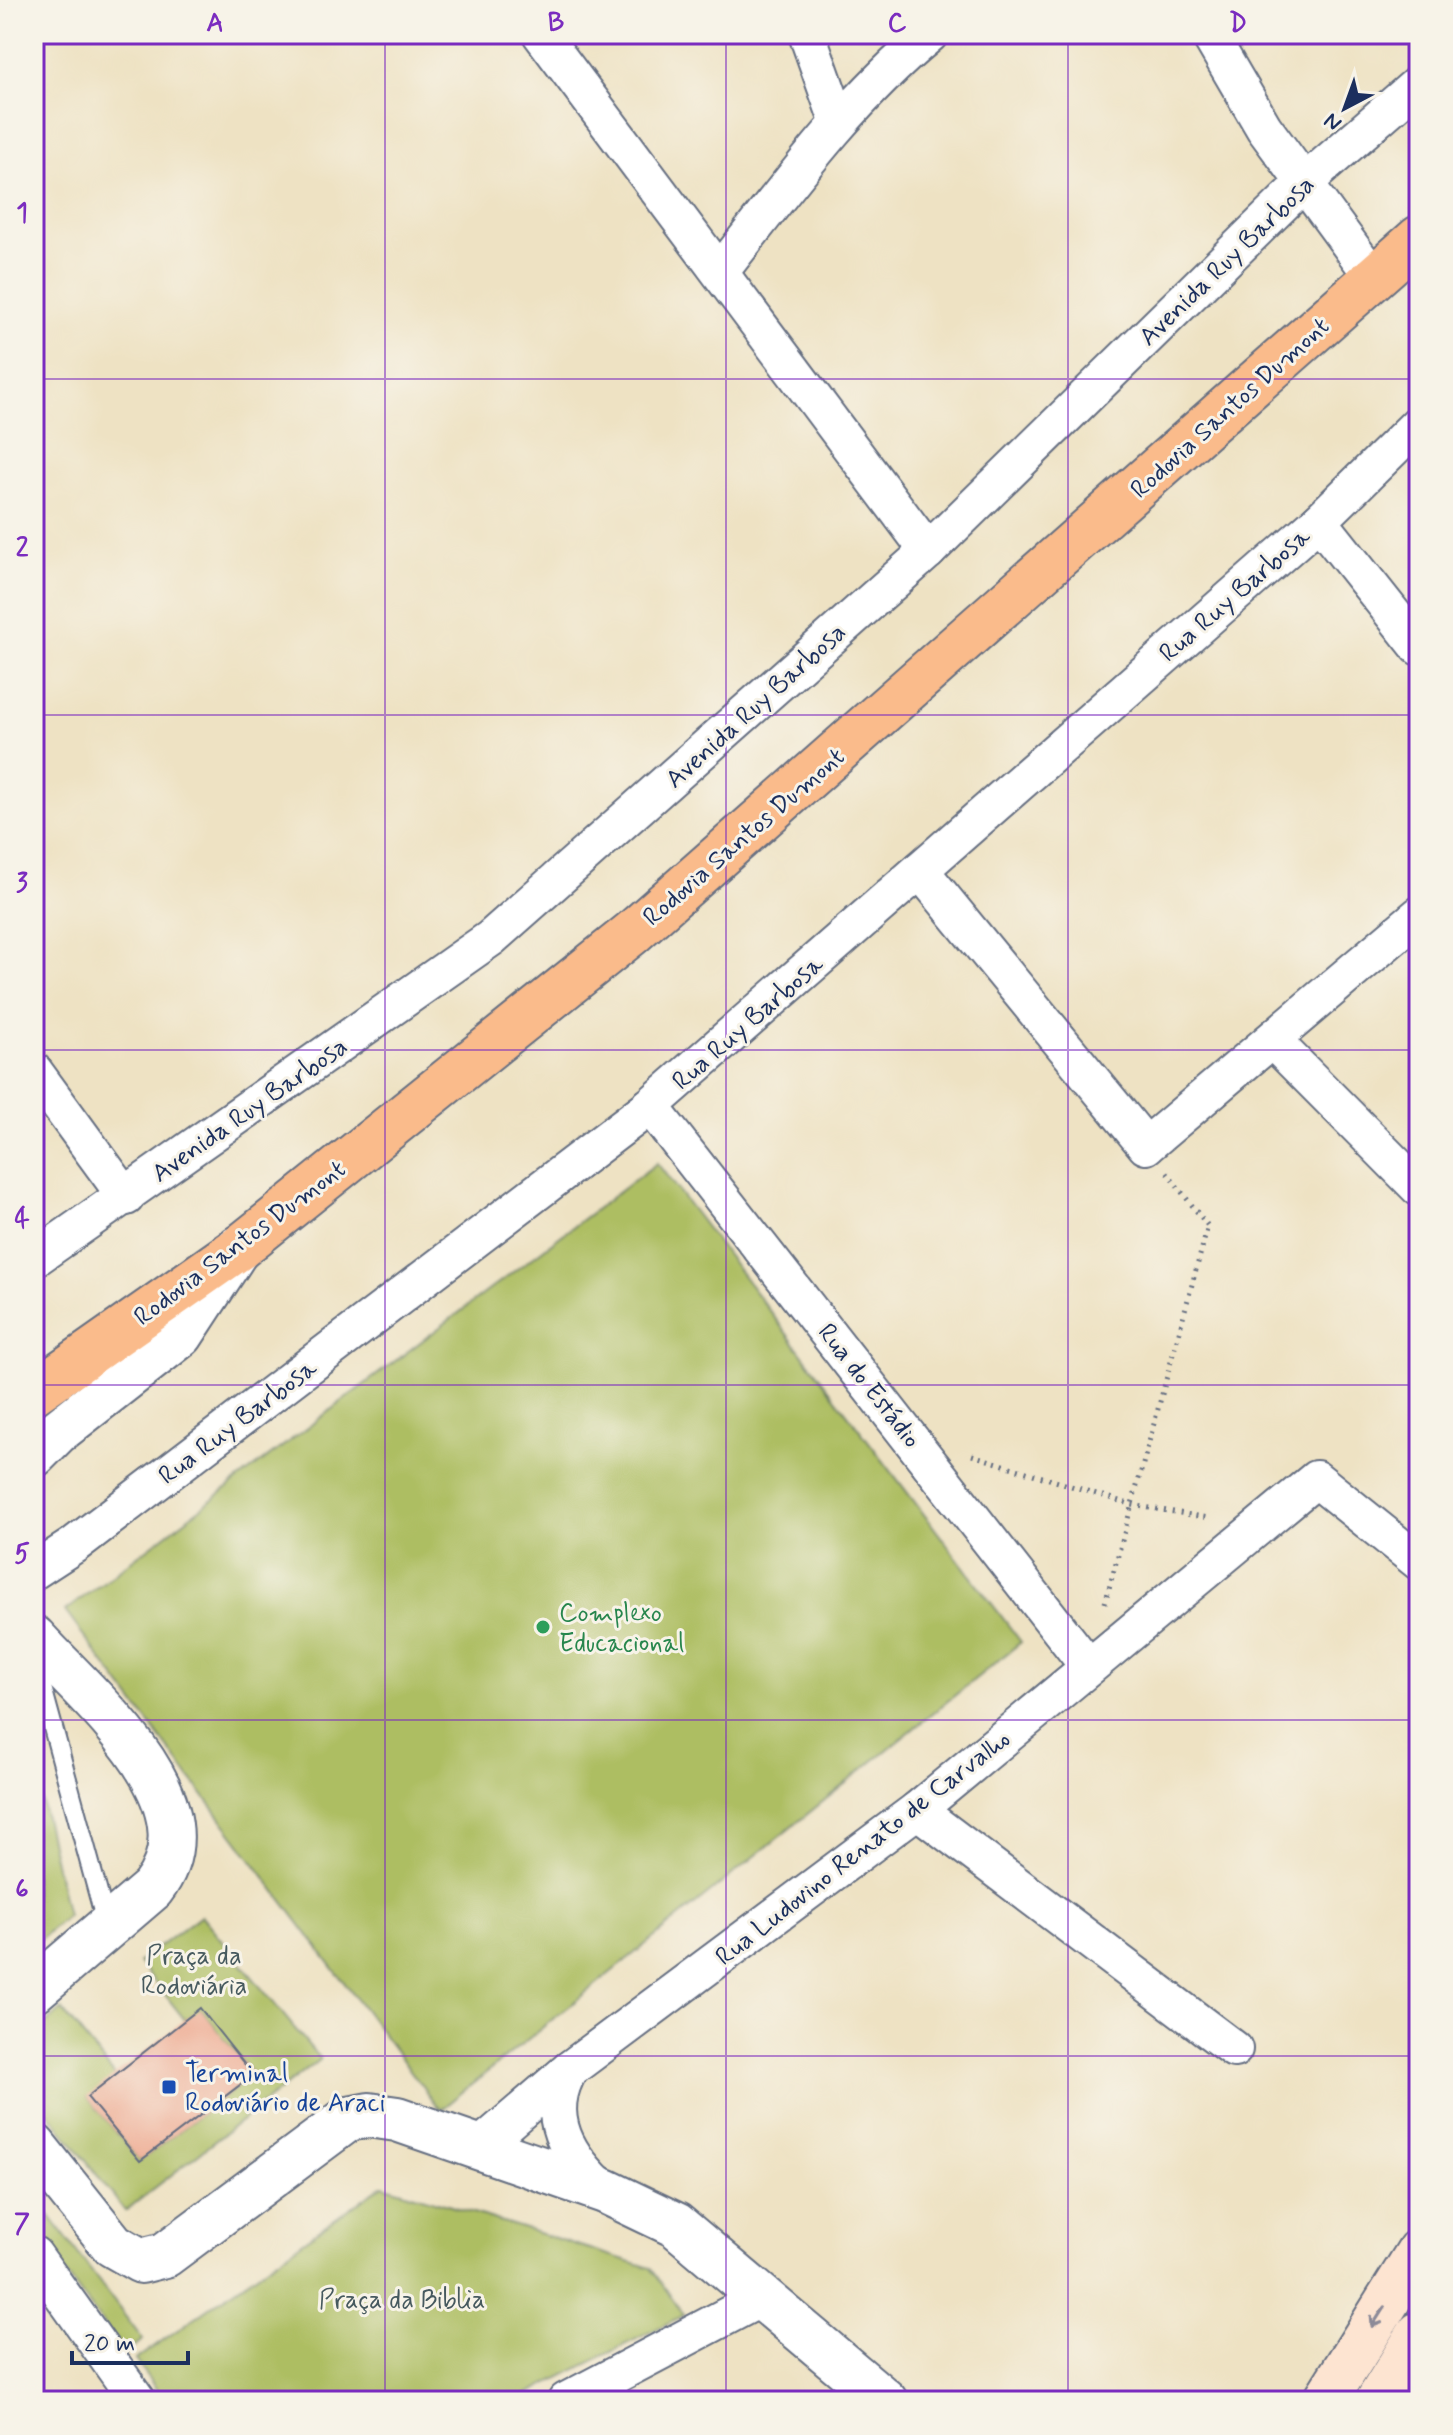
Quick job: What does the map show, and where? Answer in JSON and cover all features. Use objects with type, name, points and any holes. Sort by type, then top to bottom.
[{"type":"highway","name":"Rodovia Santos Dumont","points":[[34,1392],[239,1248],[632,933],[1419,238]]},
{"type":"main road","points":[[1325,2401],[1419,2251]]},
{"type":"main road","points":[[1378,2401],[1419,2334]]},
{"type":"street","points":[[541,34],[928,551]]},
{"type":"street","points":[[807,34],[838,121]]},
{"type":"street","points":[[720,272],[838,121],[888,69],[930,34]]},
{"type":"street","points":[[1209,34],[1264,128],[1374,278]]},
{"type":"street","name":"Avenida Ruy Barbosa","points":[[34,1259],[491,938],[928,551],[1303,184],[1419,83]]},
{"type":"street","name":"Rua Ruy Barbosa","points":[[34,1571],[74,1545],[650,1106],[1319,521],[1419,423]]},
{"type":"street","points":[[1319,521],[1419,647]]},
{"type":"street","points":[[920,870],[1146,1146],[1419,915]]},
{"type":"street","points":[[1272,1040],[1419,1188]]},
{"type":"street","points":[[34,1071],[126,1197]]},
{"type":"street","name":"Rua do Estádio","points":[[650,1106],[1088,1666]]},
{"type":"street","points":[[34,1455],[57,1432],[181,1335],[239,1248]]},
{"type":"street","name":"Rua Ludovino Renato de Carvalho","points":[[478,2148],[570,2069],[917,1810],[1316,1479],[1419,1562]]},
{"type":"street","points":[[34,1638],[140,1755],[168,1809],[171,1850],[165,1872],[152,1889],[34,1990]]},
{"type":"street","points":[[917,1810],[1234,2049]]},
{"type":"street","points":[[570,2069],[559,2093],[559,2126],[580,2168],[605,2191]]},
{"type":"street","points":[[34,2146],[113,2245],[141,2261],[165,2255],[348,2119],[369,2115],[397,2119],[605,2191],[676,2225],[765,2296],[885,2401]]},
{"type":"street","points":[[34,2255],[138,2401]]},
{"type":"street","points":[[566,2401],[765,2296]]},
{"type":"lane","points":[[34,1658],[108,1929]]},
{"type":"path","points":[[1088,1666],[1208,1226],[1146,1146]]},
{"type":"path","points":[[969,1454],[1132,1505],[1258,1527]]},
{"type":"green space","name":"Complexo Educacional","points":[[657,1163],[1021,1642],[440,2110],[65,1611]]},
{"type":"green space","points":[[34,1767],[67,1916],[34,1944]]},
{"type":"green space","name":"Praça da Rodoviária","points":[[201,1915],[320,2059],[125,2211],[34,2094],[34,2033],[62,2010],[116,2077],[88,2098],[140,2161],[253,2075],[201,2009],[185,2020],[139,1962]]},
{"type":"green space","name":"Praça da Biblia","points":[[383,2185],[651,2268],[684,2315],[514,2401],[165,2401],[135,2360]]},
{"type":"green space","points":[[34,2195],[143,2340],[125,2353],[34,2231]]},
{"type":"building","name":"Terminal Rodoviário de Araci","points":[[200,2008],[253,2075],[140,2161],[87,2097]]},
{"type":"place","name":"Complexo Educacional","points":[[543,1627]]},
{"type":"place","name":"Terminal Rodoviário de Araci","points":[[169,2087]]}]
